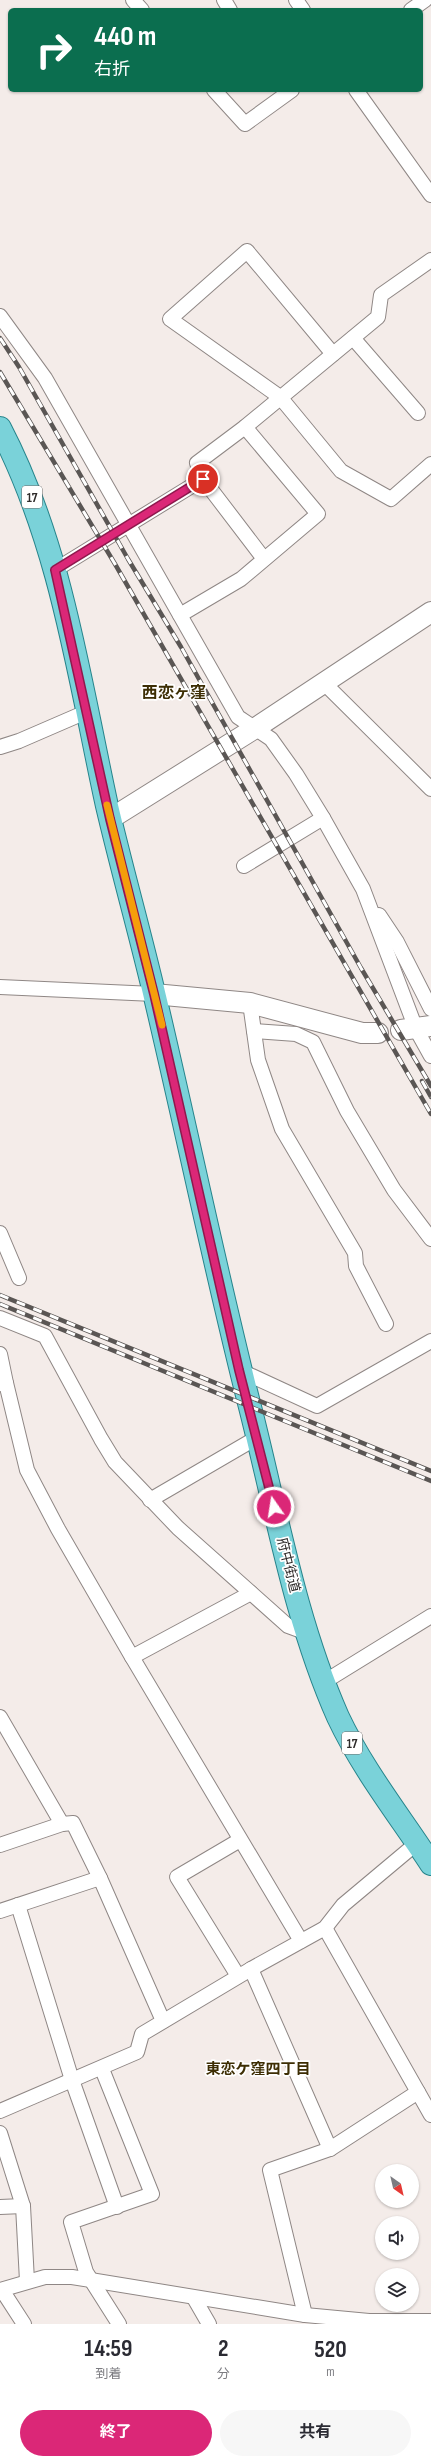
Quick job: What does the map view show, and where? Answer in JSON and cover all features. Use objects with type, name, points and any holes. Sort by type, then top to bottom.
[{"type":"main road","name":"府中街道","points":[[0,428],[14,455],[39,515],[55,570],[110,819],[154,994],[239,1370],[258,1437],[307,1633],[324,1682],[341,1722],[372,1777],[431,1864]]},
{"type":"street","points":[[413,8],[425,0]]},
{"type":"street","points":[[216,92],[245,124],[285,92]]},
{"type":"street","points":[[357,92],[431,196]]},
{"type":"street","points":[[333,354],[247,251],[170,319],[280,398],[341,472],[392,499],[431,464]]},
{"type":"street","points":[[264,558],[203,479],[198,463],[245,427],[378,317],[381,295],[431,260]]},
{"type":"street","points":[[0,316],[45,378],[238,717],[257,728],[271,739],[296,774],[323,818],[365,895],[397,942],[431,1009]]},
{"type":"street","points":[[353,338],[418,413]]},
{"type":"street","points":[[180,614],[241,579],[264,558],[318,514],[245,427]]},
{"type":"street","points":[[55,570],[129,526],[203,479]]},
{"type":"street","points":[[110,819],[257,728],[431,612]]},
{"type":"street","points":[[324,683],[431,789]]},
{"type":"street","points":[[0,747],[19,741],[86,712]]},
{"type":"street","points":[[244,866],[323,818]]},
{"type":"street","points":[[365,895],[416,1028],[431,1056]]},
{"type":"street","points":[[0,987],[154,994],[250,1003],[362,1033],[378,1033]]},
{"type":"street","points":[[250,1003],[258,1060],[282,1129],[355,1253],[356,1266],[386,1324]]},
{"type":"street","points":[[254,1031],[296,1034],[313,1042],[347,1111],[390,1184],[431,1239]]},
{"type":"street","points":[[0,1233],[19,1278]]},
{"type":"street","points":[[0,1318],[45,1336],[115,1462],[150,1500],[288,1626],[307,1633]]},
{"type":"street","points":[[239,1370],[317,1406],[431,1341]]},
{"type":"street","points":[[0,1354],[3,1384],[27,1470],[58,1529],[240,1840],[301,1941]]},
{"type":"street","points":[[150,1500],[258,1437]]},
{"type":"street","points":[[132,1656],[251,1593]]},
{"type":"street","points":[[324,1682],[431,1616]]},
{"type":"street","points":[[0,1717],[62,1824]]},
{"type":"street","points":[[0,1845],[62,1824],[73,1823],[100,1878],[163,2021]]},
{"type":"street","points":[[238,1976],[177,1877],[240,1840]]},
{"type":"street","points":[[0,2111],[72,2080],[102,2069],[137,2052],[142,2034],[238,1976],[325,1928],[343,1905],[417,1843]]},
{"type":"street","points":[[0,1911],[100,1878]]},
{"type":"street","points":[[18,1905],[72,2080],[117,2207]]},
{"type":"street","points":[[325,1928],[431,2115]]},
{"type":"street","points":[[251,1969],[330,2148]]},
{"type":"street","points":[[102,2069],[152,2194],[71,2222],[86,2272],[119,2324]]},
{"type":"street","points":[[305,2316],[270,2170],[330,2148],[418,2092]]},
{"type":"street","points":[[0,2133],[23,2206],[27,2281]]},
{"type":"street","points":[[0,2208],[23,2206]]},
{"type":"street","points":[[24,2324],[1,2290],[27,2281],[45,2277],[72,2277],[92,2282],[305,2316],[370,2323],[431,2321]]},
{"type":"street","points":[[194,2298],[209,2324]]},
{"type":"railway","points":[[0,338],[19,367],[128,559],[181,647],[361,968],[431,1086]]},
{"type":"railway","points":[[0,372],[115,564],[431,1114]]},
{"type":"railway","points":[[422,1081],[431,1097]]},
{"type":"railway","points":[[0,1295],[431,1471]]},
{"type":"railway","points":[[0,1304],[431,1481]]},
{"type":"slow traffic","points":[[107,805],[162,1025]]},
{"type":"district","name":"西恋ヶ窪","points":[[174,692]]},
{"type":"district","name":"東恋ケ窪四丁目","points":[[258,2069]]},
{"type":"route","points":[[203,479],[129,526],[55,570],[110,819],[154,994],[196,1174],[239,1370],[250,1406],[274,1507]]}]
